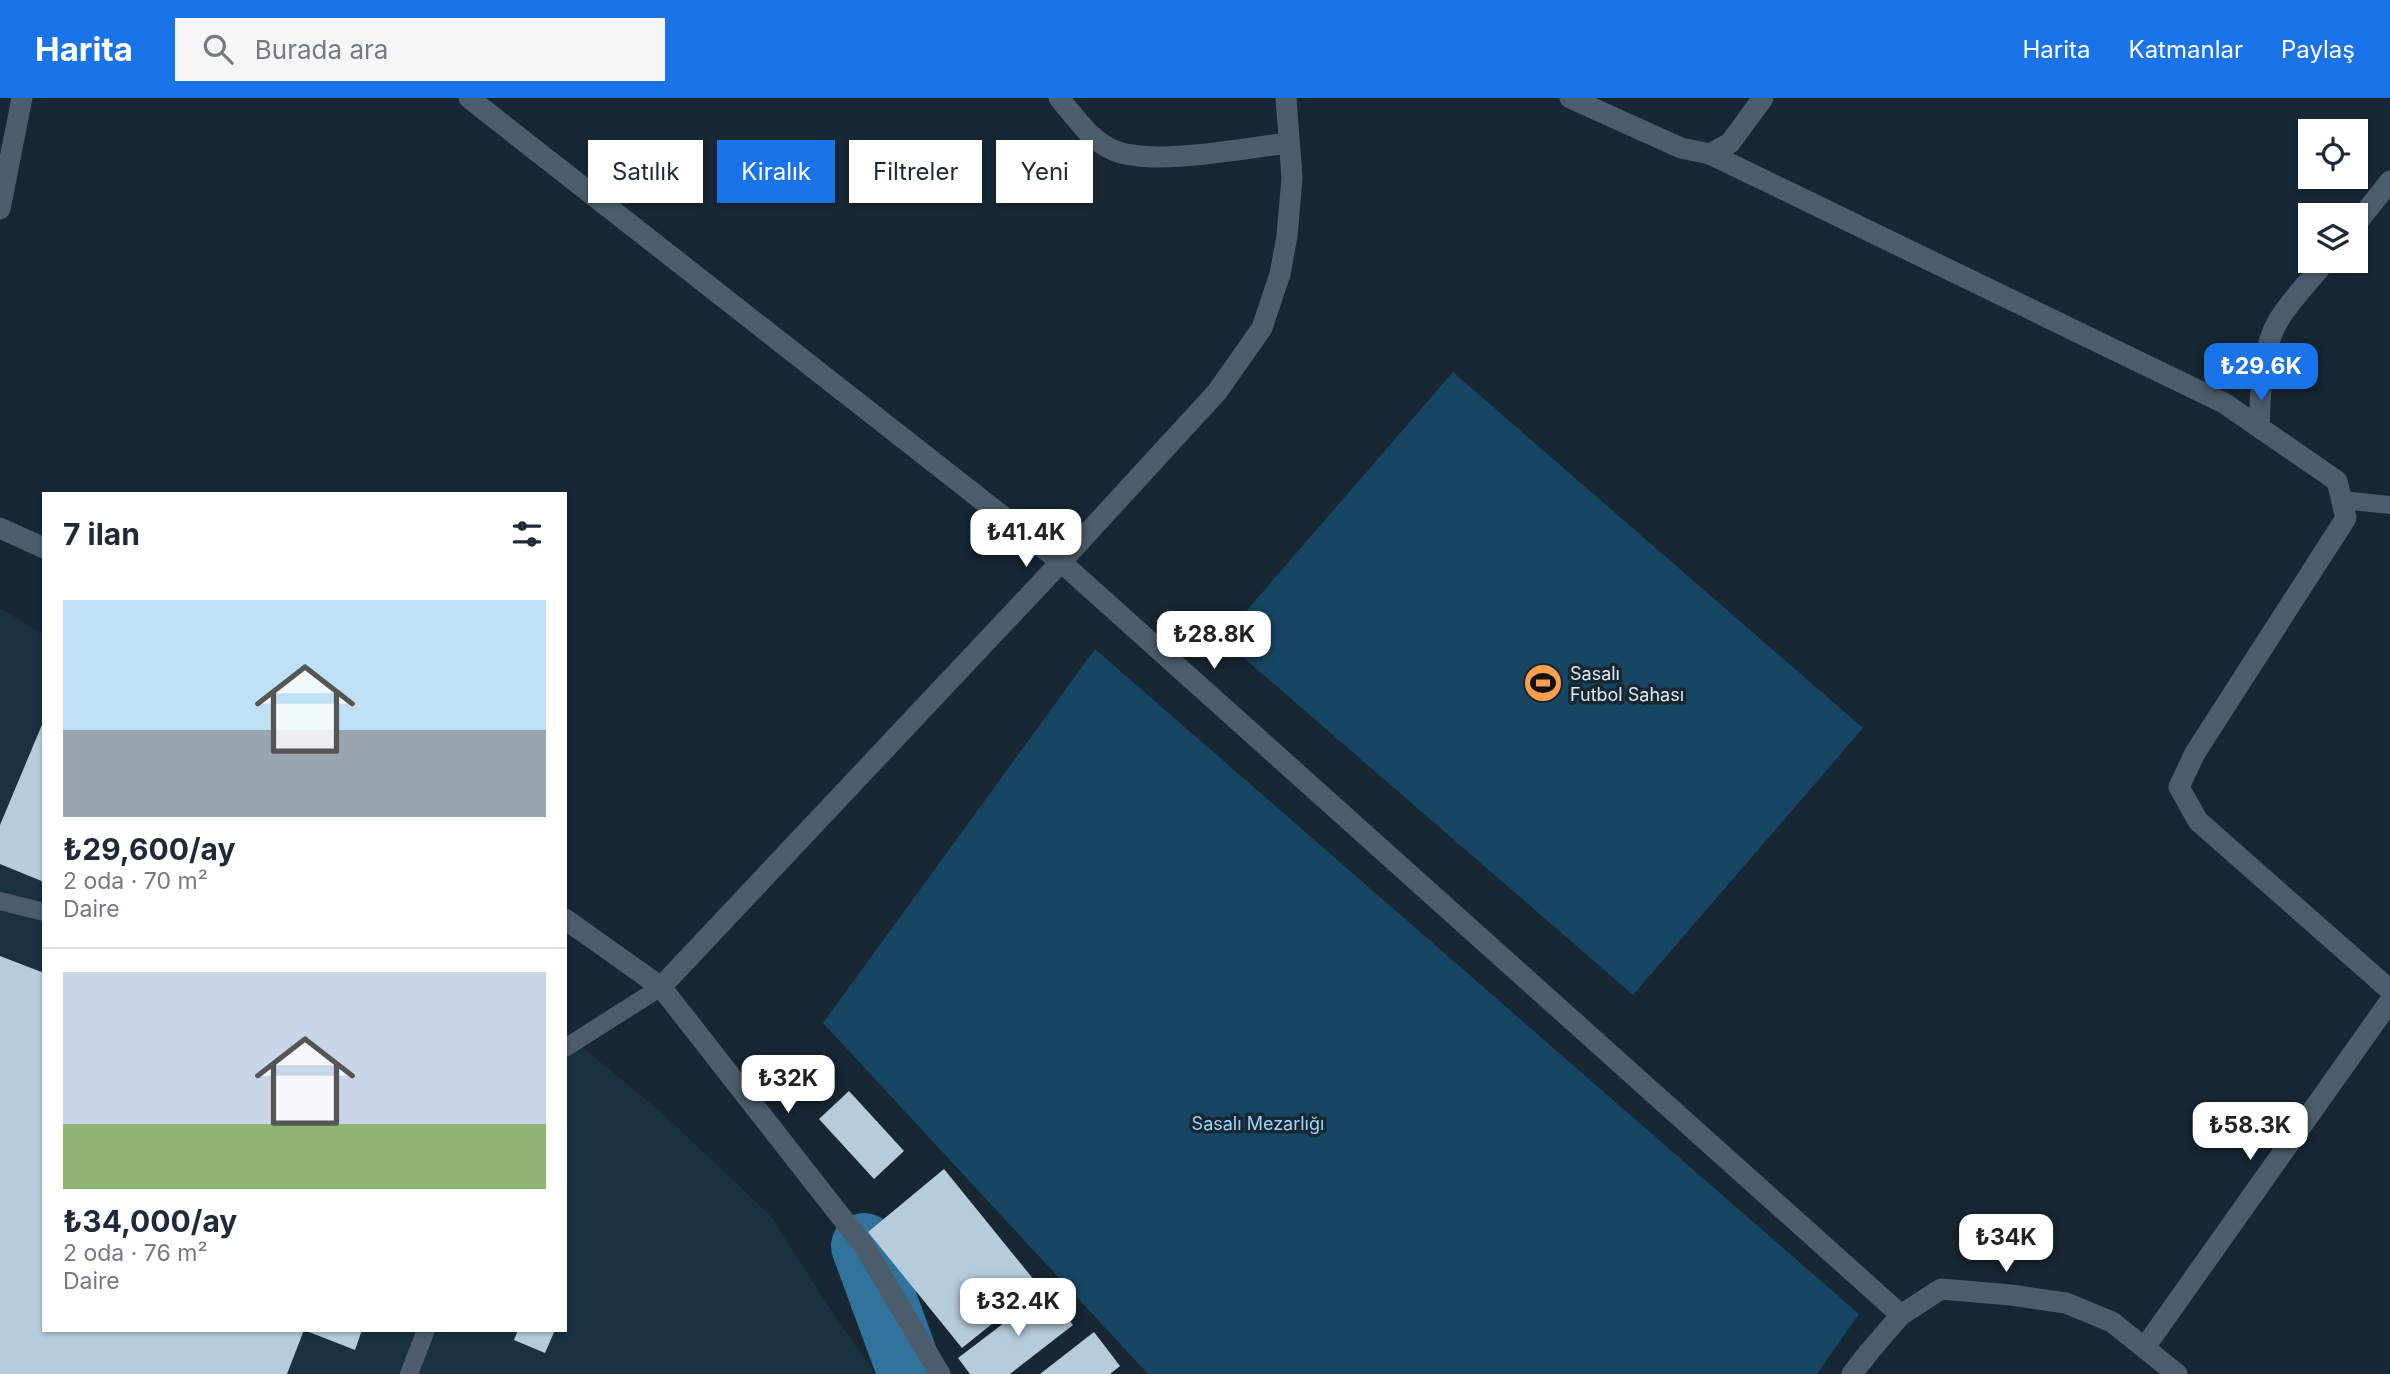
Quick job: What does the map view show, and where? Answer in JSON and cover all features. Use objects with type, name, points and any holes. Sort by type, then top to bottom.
[{"type":"street","points":[[0,209],[22,98]]},
{"type":"street","points":[[468,98],[1061,562],[1901,1315]]},
{"type":"street","points":[[1059,98],[1083,126],[1111,150],[1139,158],[1289,143]]},
{"type":"street","points":[[661,987],[1217,392],[1262,328],[1280,274],[1287,236],[1292,178],[1286,98]]},
{"type":"street","points":[[1570,98],[1681,148],[1710,155],[2224,403],[2337,481],[2346,518],[2195,753],[2179,787],[2198,821],[2390,990]]},
{"type":"street","points":[[1710,155],[1730,144],[1763,98]]},
{"type":"street","points":[[2368,209],[2390,181]]},
{"type":"street","points":[[2259,427],[2262,374],[2267,347],[2279,319],[2316,273]]},
{"type":"street","points":[[0,528],[42,547]]},
{"type":"street","points":[[567,920],[661,987],[864,1247],[940,1374]]},
{"type":"street","points":[[2145,1346],[2390,1001]]},
{"type":"street","points":[[1852,1374],[1901,1315],[1941,1289],[2066,1303],[2112,1322],[2178,1374]]},
{"type":"lane","points":[[2342,500],[2390,505]]},
{"type":"lane","points":[[0,901],[42,912]]},
{"type":"lane","points":[[567,1047],[661,987]]},
{"type":"lane","points":[[409,1374],[425,1332]]},
{"type":"shaded area","points":[[0,608],[42,634],[42,1332],[567,1332],[567,1035],[660,1111],[771,1216],[875,1374],[0,1374]]},
{"type":"green space","name":"Sasalı Futbol Sahası","points":[[1453,372],[1863,728],[1633,995],[1222,639]]},
{"type":"green space","name":"Sasalı Mezarlığı","points":[[1095,649],[1859,1314],[1817,1374],[1148,1374],[823,1023]]},
{"type":"building","points":[[42,725],[42,881],[0,864],[0,825]]},
{"type":"building","points":[[0,956],[42,972],[42,1332],[303,1332],[287,1374],[0,1374]]},
{"type":"building","points":[[849,1091],[904,1151],[874,1179],[819,1119]]},
{"type":"building","points":[[944,1169],[1039,1286],[962,1348],[868,1232]]},
{"type":"building","points":[[1047,1290],[1073,1325],[1010,1374],[970,1374],[958,1358]]},
{"type":"building","points":[[309,1332],[361,1332],[355,1350]]},
{"type":"building","points":[[517,1332],[554,1332],[545,1353],[514,1340]]},
{"type":"building","points":[[1094,1332],[1120,1366],[1110,1374],[1040,1374]]},
{"type":"waterway","points":[[864,1246],[911,1374]]},
{"type":"place","name":"Sasalı Futbol Sahası","points":[[1543,683]]}]
